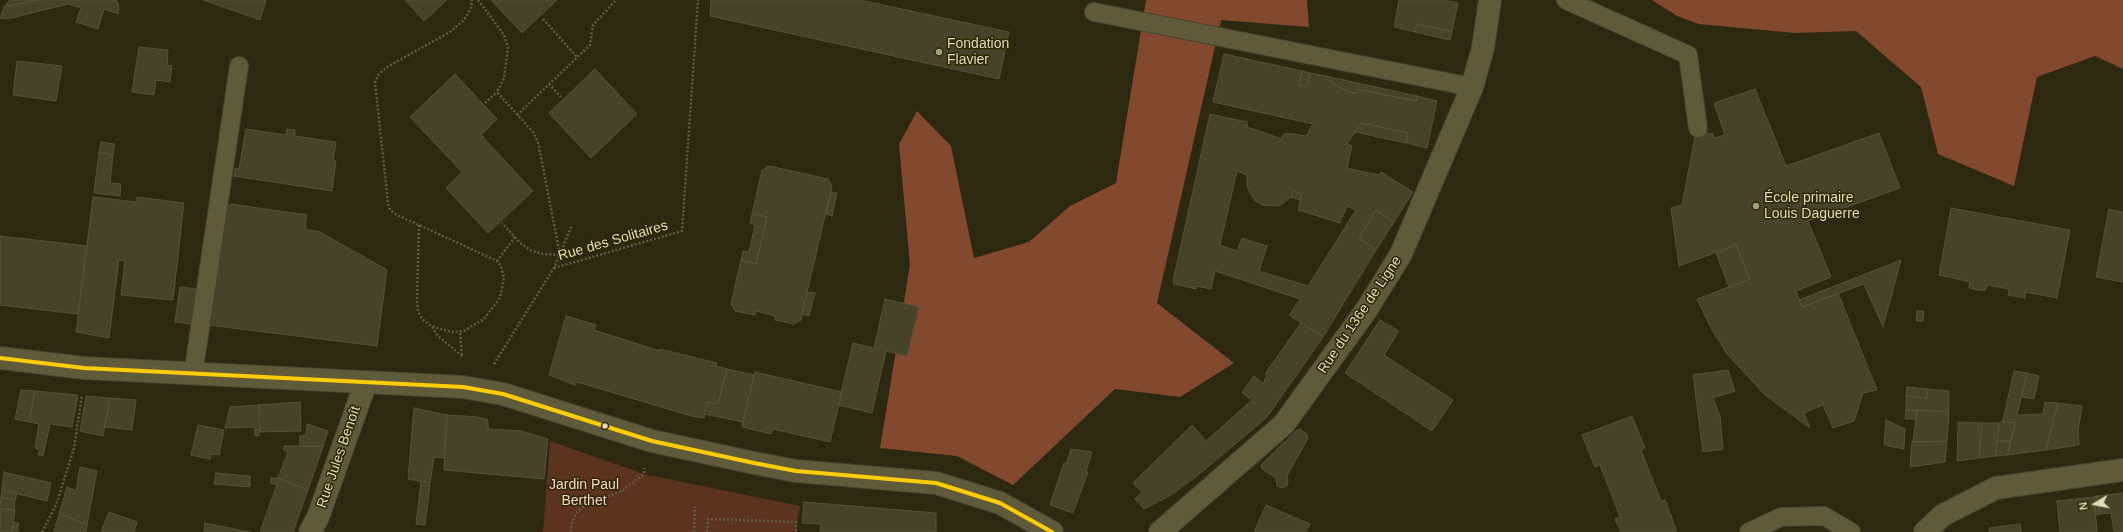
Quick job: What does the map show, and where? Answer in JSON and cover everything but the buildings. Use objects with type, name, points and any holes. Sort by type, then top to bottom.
[{"type":"main road","name":"Rue du 136e de Ligne","points":[[1160,532],[1284,424],[1367,309],[1401,254],[1472,87],[1483,48],[1490,0]]},
{"type":"main road","points":[[0,358],[84,368],[193,375],[463,387],[503,394],[637,437],[768,466],[796,471],[936,483],[1000,503],[1052,532]]},
{"type":"main road","name":"Rue Jules Benoît","points":[[310,532],[318,518],[366,382]]},
{"type":"main road","points":[[1925,532],[1943,515],[1996,488],[2123,470]]},
{"type":"lane","points":[[1566,0],[1688,55],[1698,128]]},
{"type":"lane","points":[[1094,12],[1472,87]]},
{"type":"lane","points":[[193,375],[239,66]]},
{"type":"lane","points":[[1749,532],[1781,517],[1824,516],[1851,532]]},
{"type":"path","points":[[431,326],[442,330],[460,333],[484,319],[500,298],[504,278],[502,266],[497,260],[397,215],[390,210],[375,82],[379,74],[387,67],[450,32],[464,20],[471,8],[472,0]]},
{"type":"path","points":[[478,0],[504,35],[508,47],[504,78],[497,92],[485,103]]},
{"type":"path","points":[[517,115],[590,45],[593,25],[616,0]]},
{"type":"path","name":"Rue des Solitaires","points":[[492,366],[554,268],[682,231],[698,0]]},
{"type":"path","points":[[543,19],[577,57]]},
{"type":"path","points":[[548,84],[561,97]]},
{"type":"path","points":[[497,92],[532,132],[542,153],[560,255]]},
{"type":"path","points":[[502,223],[515,237],[532,251],[543,254],[560,255]]},
{"type":"path","points":[[419,225],[418,311],[438,336],[462,356],[460,333]]},
{"type":"path","points":[[554,268],[572,225]]},
{"type":"path","points":[[497,260],[515,237]]},
{"type":"path","points":[[42,532],[56,505],[74,448],[82,396]]},
{"type":"path","points":[[571,532],[572,522],[577,512],[584,506],[622,491],[644,474],[645,468]]},
{"type":"path","points":[[694,532],[695,507]]},
{"type":"path","points":[[707,532],[708,519],[796,522],[796,532]]},
{"type":"green space","name":"Jardin Paul Berthet","points":[[550,441],[644,474],[800,506],[796,532],[543,532]]},
{"type":"shaded area","points":[[1146,0],[1307,0],[1309,27],[1221,20],[1157,303],[1234,363],[1180,397],[1115,389],[1013,485],[957,456],[880,448],[910,265],[899,144],[917,111],[951,146],[974,258],[1029,242],[1070,206],[1116,183]]},
{"type":"shaded area","points":[[1652,0],[2123,0],[2123,69],[2095,56],[2037,77],[2014,186],[1938,154],[1921,87],[1856,31],[1795,33],[1699,24],[1677,16]]},
{"type":"transit line","points":[[0,358],[84,368],[463,387],[503,394],[652,441],[754,463],[796,471],[936,483],[1000,503],[1052,532]]},
{"type":"place","name":"Fondation Flavier","points":[[939,52]]},
{"type":"place","name":"École primaire Louis Daguerre","points":[[1756,206]]}]
